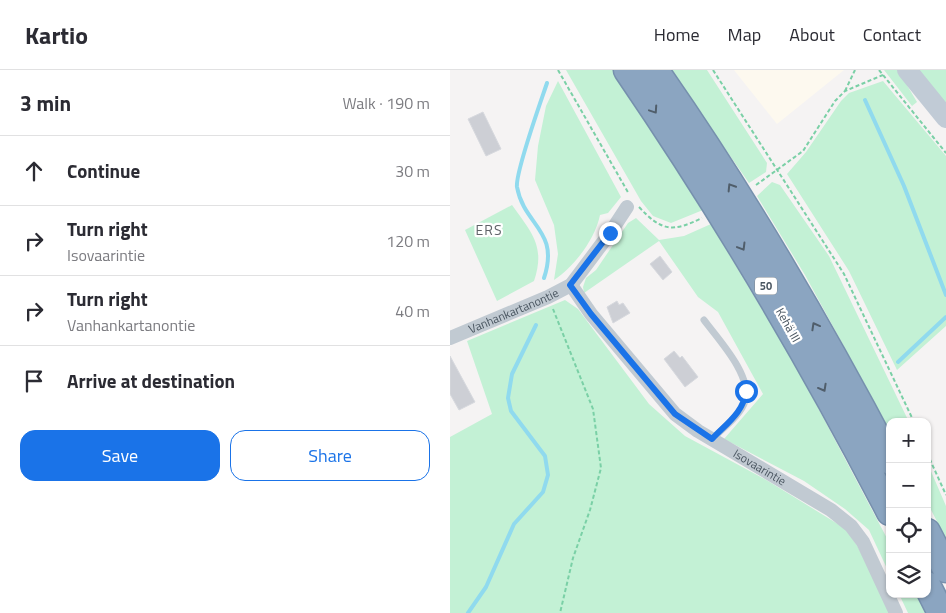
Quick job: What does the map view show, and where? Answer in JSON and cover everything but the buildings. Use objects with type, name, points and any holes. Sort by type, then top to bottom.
[{"type":"highway","name":"Kehä III","points":[[627,70],[723,215],[773,299],[888,508]]},
{"type":"highway","name":"Kehä III","points":[[655,70],[686,115],[793,286],[886,454]]},
{"type":"highway","points":[[931,540],[946,569]]},
{"type":"highway","points":[[931,593],[941,613]]},
{"type":"main road","points":[[907,70],[946,118]]},
{"type":"street","name":"Vanhankartanontie","points":[[450,338],[548,297],[570,285],[632,204]]},
{"type":"street","name":"Isovaarintie","points":[[570,285],[591,314],[675,414],[712,439],[823,504],[851,526],[863,542],[896,613]]},
{"type":"lane","points":[[704,320],[742,373],[746,391],[745,402],[736,415],[712,439]]},
{"type":"path","points":[[558,70],[632,204],[664,228],[676,228],[707,216]]},
{"type":"path","points":[[713,70],[844,274],[912,418]]},
{"type":"path","points":[[845,92],[855,70]]},
{"type":"path","points":[[879,70],[946,153]]},
{"type":"path","points":[[749,189],[804,151],[835,101],[845,92],[883,74]]},
{"type":"path","points":[[548,297],[593,409],[601,468],[590,510],[573,558],[560,613]]},
{"type":"path","points":[[931,462],[946,495]]},
{"type":"shaded area","points":[[734,70],[844,70],[777,124]]},
{"type":"green space","points":[[566,70],[613,70],[703,210],[671,223],[653,216],[641,201]]},
{"type":"green space","points":[[670,70],[707,70],[767,163],[766,172],[749,183]]},
{"type":"green space","points":[[884,70],[898,70],[917,102],[912,106]]},
{"type":"green space","points":[[918,70],[946,70],[946,105]]},
{"type":"green space","points":[[558,81],[621,197],[608,213],[600,215],[594,233],[583,251],[554,280],[558,254],[554,225],[535,180],[538,146],[546,106]]},
{"type":"green space","points":[[883,81],[946,156],[946,326],[897,370],[849,271],[787,174],[806,152],[841,101],[849,93]]},
{"type":"green space","points":[[772,182],[780,185],[829,256],[907,418],[886,418],[886,424],[805,275],[757,196]]},
{"type":"green space","points":[[512,205],[535,240],[538,258],[537,269],[534,281],[497,301],[465,230]]},
{"type":"green space","points":[[636,218],[659,240],[684,236],[711,224],[796,366],[886,536],[886,566],[869,530],[845,509],[804,481],[724,439],[763,394],[718,312],[698,297],[659,241],[584,293],[583,287],[586,278],[596,270],[628,223]]},
{"type":"green space","points":[[565,300],[578,309],[649,404],[685,436],[768,481],[846,529],[858,547],[890,613],[450,613],[450,437],[492,414],[467,341]]},
{"type":"green space","points":[[931,471],[946,506],[946,539],[931,510]]},
{"type":"green space","points":[[901,598],[918,598],[925,613],[908,613]]},
{"type":"waterway","points":[[544,278],[548,262],[548,249],[544,238],[521,200],[517,179],[547,83]]},
{"type":"waterway","points":[[865,100],[904,186],[946,295]]},
{"type":"waterway","points":[[898,362],[946,317]]},
{"type":"waterway","points":[[468,613],[486,587],[514,524],[543,492],[548,475],[545,456],[511,411],[508,398],[512,374],[536,325]]},
{"type":"district","name":"ERS","points":[[489,230]]},
{"type":"route","points":[[610,233],[570,285],[591,314],[675,414],[712,439],[736,415],[745,402],[746,391]]}]
